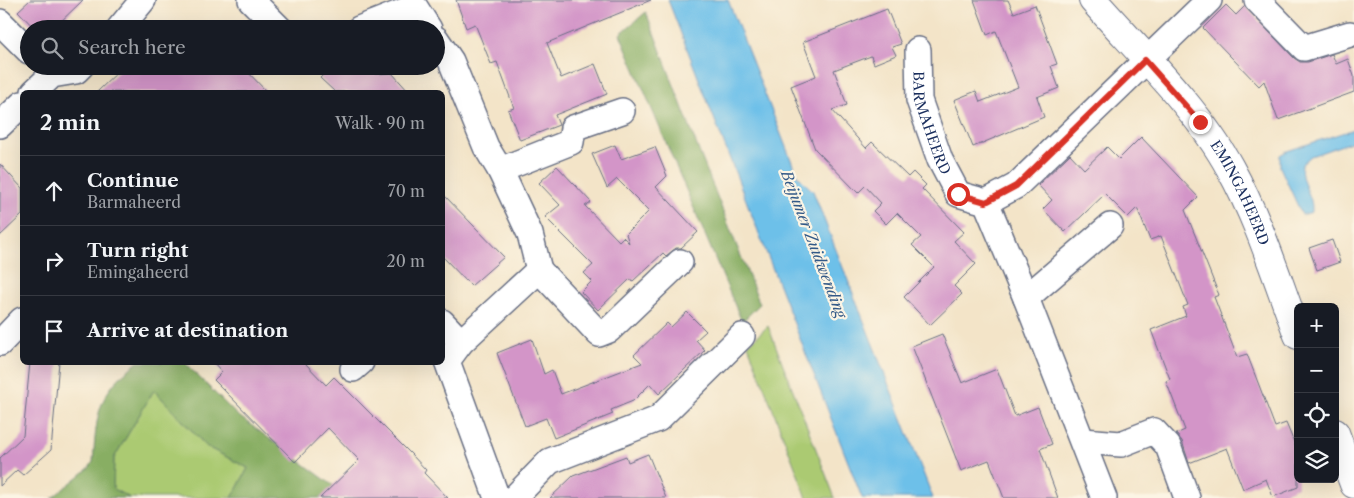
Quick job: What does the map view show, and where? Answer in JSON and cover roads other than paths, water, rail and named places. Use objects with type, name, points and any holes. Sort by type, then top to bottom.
[{"type":"street","points":[[126,20],[143,0]]},
{"type":"street","points":[[251,0],[271,20]]},
{"type":"street","name":"EMINGAHEERD","points":[[1093,0],[1200,122],[1230,168],[1252,214],[1294,324]]},
{"type":"street","points":[[1104,498],[1026,298],[986,202],[1016,186],[1209,0]]},
{"type":"street","points":[[1257,0],[1304,48],[1350,34]]},
{"type":"street","points":[[379,20],[416,3],[424,20]]},
{"type":"street","points":[[0,22],[20,42]]},
{"type":"street","name":"BARMAHEERD","points":[[918,50],[918,100],[940,160],[958,194],[986,202]]},
{"type":"street","points":[[445,52],[451,61],[486,147],[500,170],[530,234],[539,270],[599,334],[609,330],[680,262]]},
{"type":"street","points":[[35,90],[45,75]]},
{"type":"street","points":[[0,125],[20,106]]},
{"type":"street","points":[[500,170],[572,142],[573,128],[622,111]]},
{"type":"street","points":[[1026,298],[1110,226]]},
{"type":"street","points":[[497,498],[447,361],[461,342],[539,270]]},
{"type":"street","points":[[0,343],[20,322]]},
{"type":"street","points":[[445,325],[461,342]]},
{"type":"street","points":[[514,498],[550,461],[658,419],[742,336]]},
{"type":"street","points":[[1083,441],[1121,444],[1154,431],[1168,446],[1187,498]]},
{"type":"street","points":[[1337,438],[1354,484]]},
{"type":"water","name":"Beijumer Zuidwending","points":[[668,0],[728,0],[797,175],[813,191],[933,498],[862,498]]},
{"type":"water","points":[[1354,129],[1354,141],[1311,156],[1302,164],[1302,177],[1311,200],[1312,212],[1302,215],[1280,167],[1280,155]]}]
